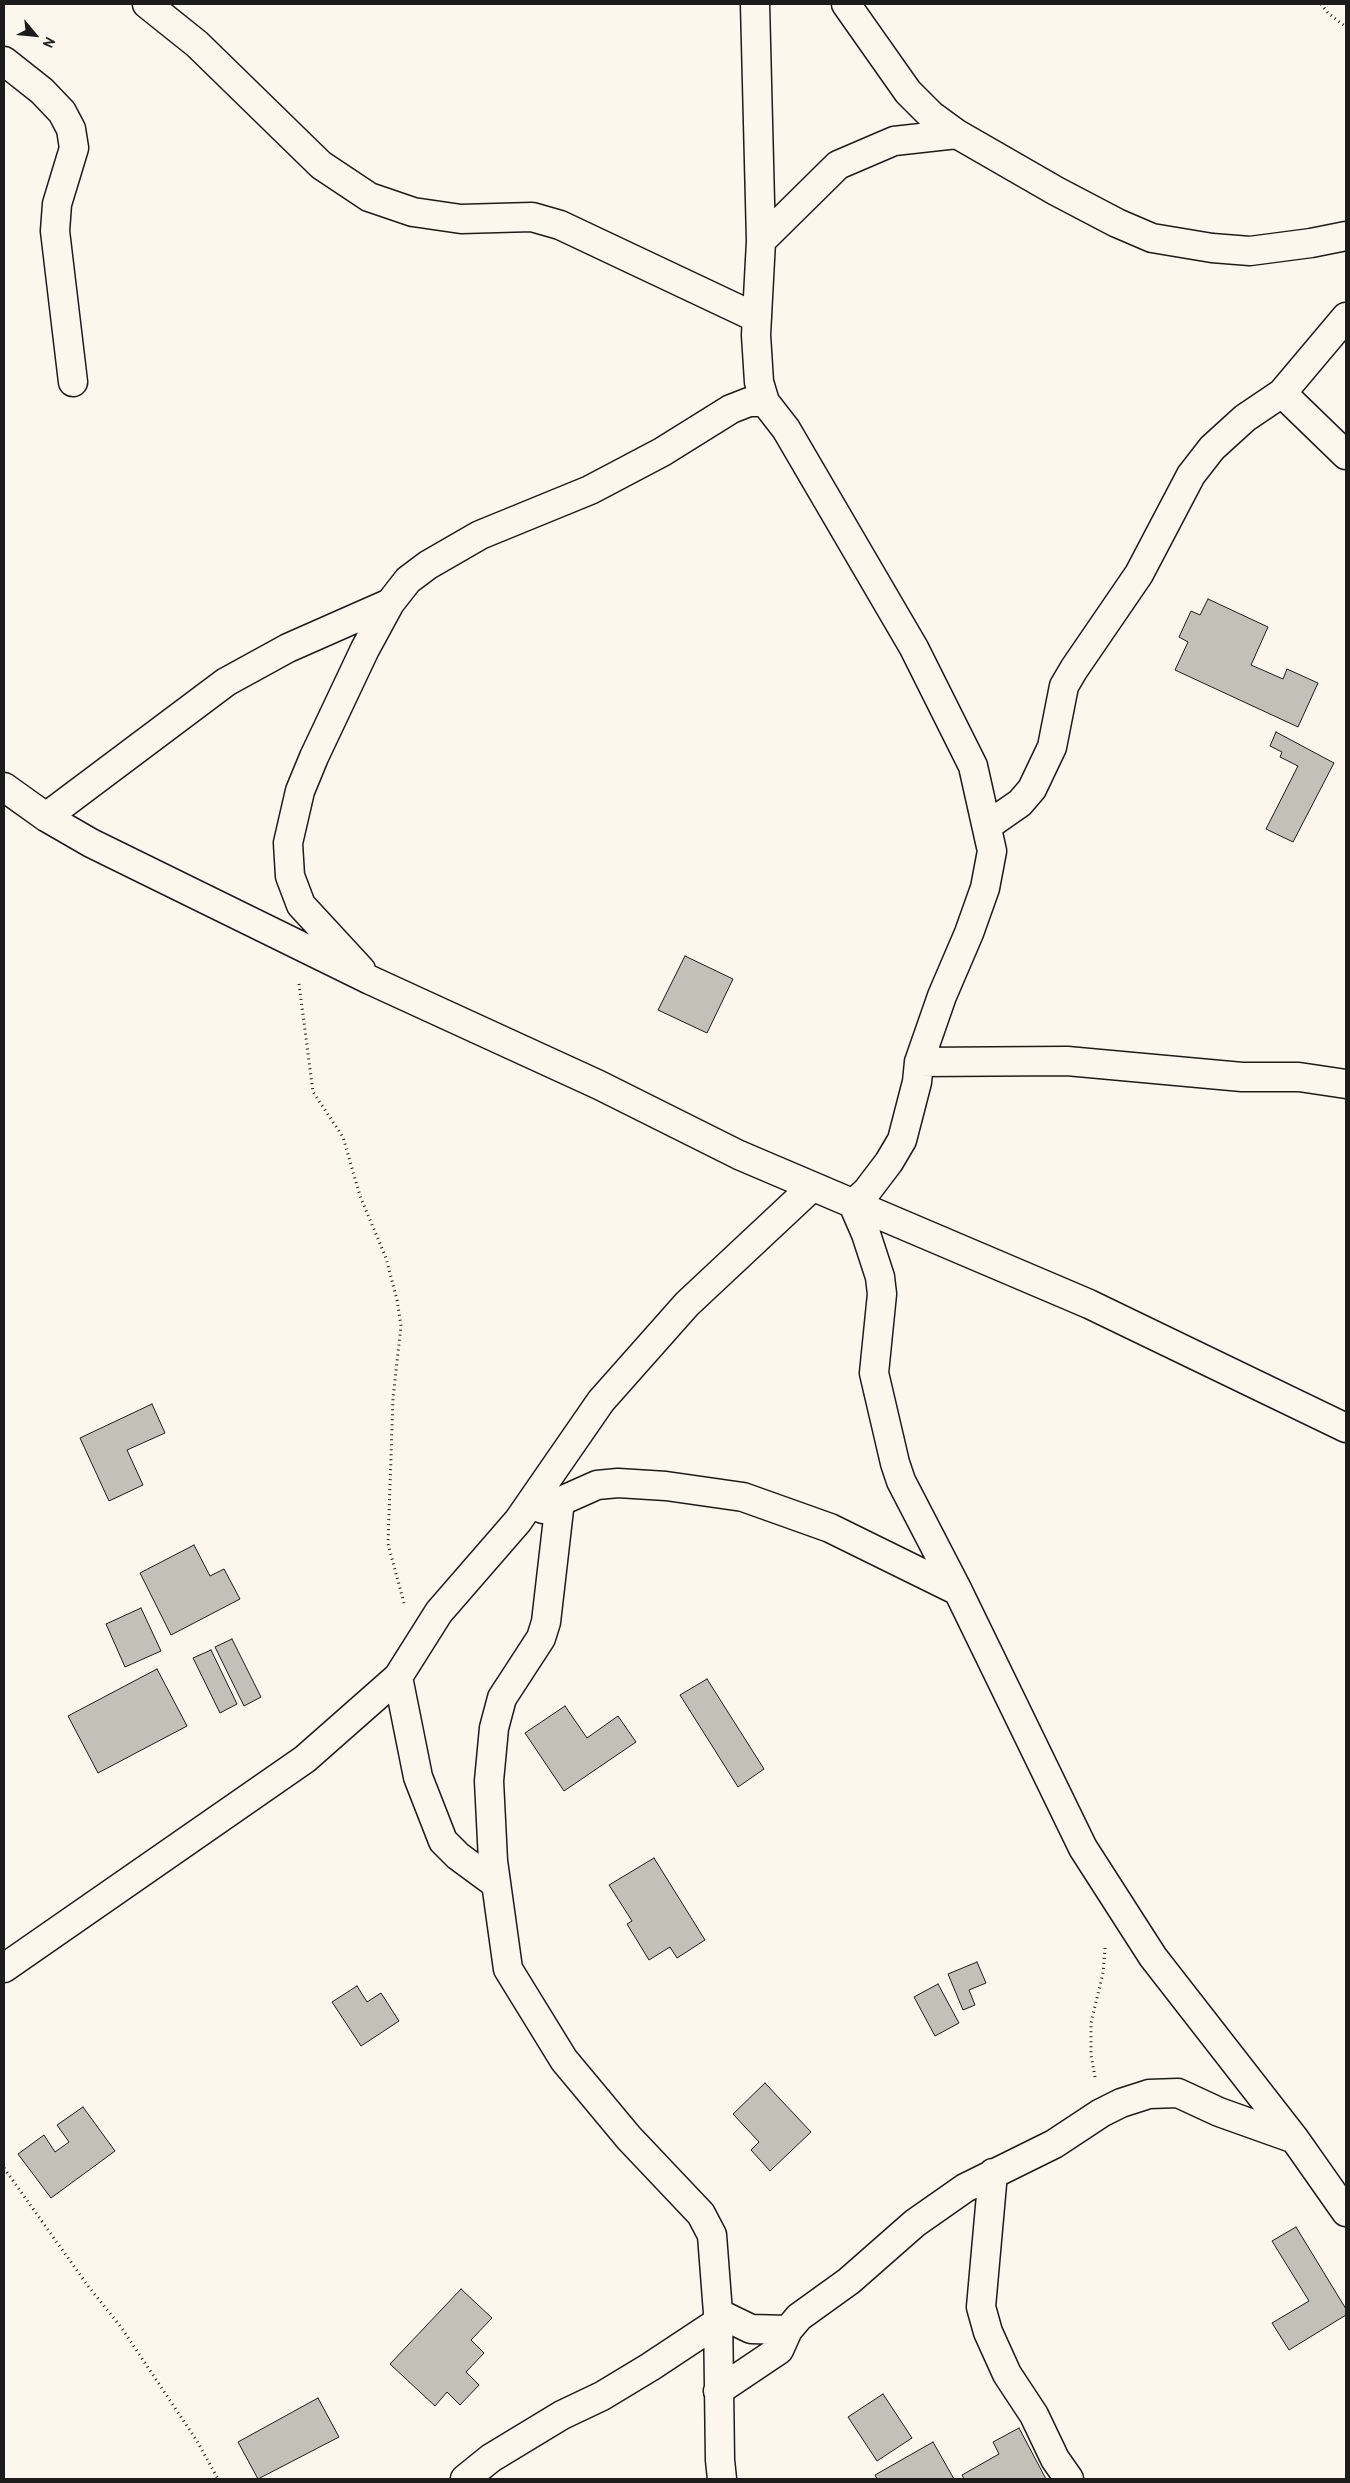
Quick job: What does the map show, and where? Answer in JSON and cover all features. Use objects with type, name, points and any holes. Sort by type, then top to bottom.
[{"type":"street","points":[[146,4],[198,44],[321,164],[369,197],[413,212],[461,219],[532,217],[560,225],[757,318]]},
{"type":"street","points":[[755,4],[761,241],[757,318],[759,382],[765,402],[786,429],[914,648],[973,766],[992,851],[985,888],[969,933],[942,996],[919,1062],[918,1082],[902,1140],[889,1162],[867,1191],[853,1204]]},
{"type":"street","points":[[846,4],[908,92],[931,115],[957,134],[1056,191],[1152,238],[1212,248],[1250,250],[1311,244],[1346,236]]},
{"type":"street","points":[[4,62],[42,91],[62,112],[71,129],[74,148],[57,204],[55,231],[73,382]]},
{"type":"street","points":[[761,241],[838,165],[894,141],[957,134]]},
{"type":"street","points":[[987,826],[1020,803],[1032,789],[1052,746],[1064,686],[1139,574],[1191,475],[1212,448],[1245,418],[1282,393],[1346,317]]},
{"type":"street","points":[[1282,393],[1346,455]]},
{"type":"street","points":[[370,980],[301,905],[290,876],[288,843],[300,792],[314,758],[365,649],[390,603],[408,580],[428,565],[480,535],[590,490],[662,452],[731,409],[749,402],[765,402]]},
{"type":"street","points":[[46,817],[226,682],[288,648],[390,603]]},
{"type":"street","points":[[4,787],[46,817],[91,843],[370,980],[599,1086],[738,1155],[1089,1304],[1346,1428]]},
{"type":"street","points":[[919,1062],[1067,1061],[1242,1077],[1299,1077],[1346,1084]]},
{"type":"street","points":[[4,1968],[305,1759],[398,1678],[439,1612],[518,1521],[595,1409],[687,1304],[812,1187]]},
{"type":"street","points":[[853,1204],[866,1234],[880,1278],[882,1294],[874,1373],[901,1481],[958,1591],[1083,1848],[1154,1958],[1294,2138],[1346,2212]]},
{"type":"street","points":[[518,1521],[597,1486],[618,1483],[666,1486],[743,1497],[830,1528],[958,1591]]},
{"type":"street","points":[[560,1502],[546,1622],[541,1638],[502,1698],[494,1728],[490,1781],[492,1861],[508,1969],[559,2052],[629,2138],[700,2214],[712,2236],[718,2318],[718,2391],[722,2479]]},
{"type":"street","points":[[398,1678],[418,1777],[443,1841],[458,1856],[496,1884]]},
{"type":"street","points":[[718,2391],[780,2350],[788,2330],[799,2317],[849,2281],[915,2224],[965,2188],[1054,2144],[1101,2113],[1149,2094],[1178,2093],[1219,2112],[1294,2138]]},
{"type":"street","points":[[993,2173],[981,2307],[988,2332],[1007,2374],[1034,2415],[1055,2459],[1069,2479]]},
{"type":"street","points":[[718,2318],[751,2329],[788,2330]]},
{"type":"street","points":[[465,2479],[491,2458],[562,2415],[602,2396],[634,2377],[718,2318]]},
{"type":"path","points":[[1321,4],[1328,13],[1346,27]]},
{"type":"path","points":[[315,953],[299,979],[311,1083],[320,1105],[343,1137],[360,1196],[386,1258],[397,1300],[401,1326],[393,1398],[388,1544],[417,1646]]},
{"type":"path","points":[[1101,2113],[1091,2056],[1091,2024],[1106,1959],[1104,1940]]},
{"type":"path","points":[[4,2168],[88,2286],[121,2327],[197,2441],[218,2479]]},
{"type":"building","points":[[1208,599],[1268,627],[1251,665],[1283,679],[1287,669],[1318,683],[1298,727],[1175,670],[1188,642],[1179,637],[1191,611],[1200,615]]},
{"type":"building","points":[[1276,732],[1334,763],[1293,842],[1266,829],[1298,766],[1280,757],[1282,752],[1270,746]]},
{"type":"building","points":[[685,956],[733,979],[707,1033],[658,1010]]},
{"type":"building","points":[[152,1404],[165,1433],[127,1450],[143,1485],[109,1501],[80,1438]]},
{"type":"building","points":[[194,1545],[210,1576],[224,1569],[240,1599],[171,1635],[140,1573]]},
{"type":"building","points":[[141,1608],[161,1651],[125,1667],[106,1624]]},
{"type":"building","points":[[232,1639],[261,1697],[244,1706],[215,1647]]},
{"type":"building","points":[[211,1650],[237,1704],[220,1713],[193,1658]]},
{"type":"building","points":[[157,1669],[187,1726],[98,1773],[68,1716]]},
{"type":"building","points":[[707,1679],[764,1769],[738,1787],[680,1695]]},
{"type":"building","points":[[565,1706],[587,1738],[618,1716],[636,1742],[564,1791],[525,1733]]},
{"type":"building","points":[[654,1858],[705,1940],[677,1958],[670,1947],[649,1960],[627,1924],[632,1921],[609,1885]]},
{"type":"building","points":[[977,1962],[986,1983],[969,1990],[975,2005],[963,2010],[948,1974]]},
{"type":"building","points":[[938,1984],[959,2023],[935,2036],[914,1997]]},
{"type":"building","points":[[357,1986],[367,2002],[381,1993],[399,2021],[361,2046],[332,2002]]},
{"type":"building","points":[[765,2083],[811,2132],[770,2171],[751,2150],[759,2142],[733,2114]]},
{"type":"building","points":[[83,2107],[115,2151],[51,2198],[18,2154],[44,2135],[55,2152],[69,2142],[57,2125]]},
{"type":"building","points":[[1296,2227],[1346,2309],[1346,2315],[1289,2350],[1272,2323],[1309,2301],[1272,2241]]},
{"type":"building","points":[[461,2289],[492,2318],[471,2340],[484,2353],[466,2372],[479,2385],[460,2405],[447,2392],[435,2406],[390,2364]]},
{"type":"building","points":[[883,2394],[912,2438],[877,2461],[848,2417]]},
{"type":"building","points":[[318,2398],[339,2437],[258,2479],[238,2442]]},
{"type":"building","points":[[1019,2428],[1046,2479],[964,2479],[962,2475],[999,2454],[993,2442]]},
{"type":"building","points":[[933,2442],[954,2479],[877,2479],[875,2475]]}]
